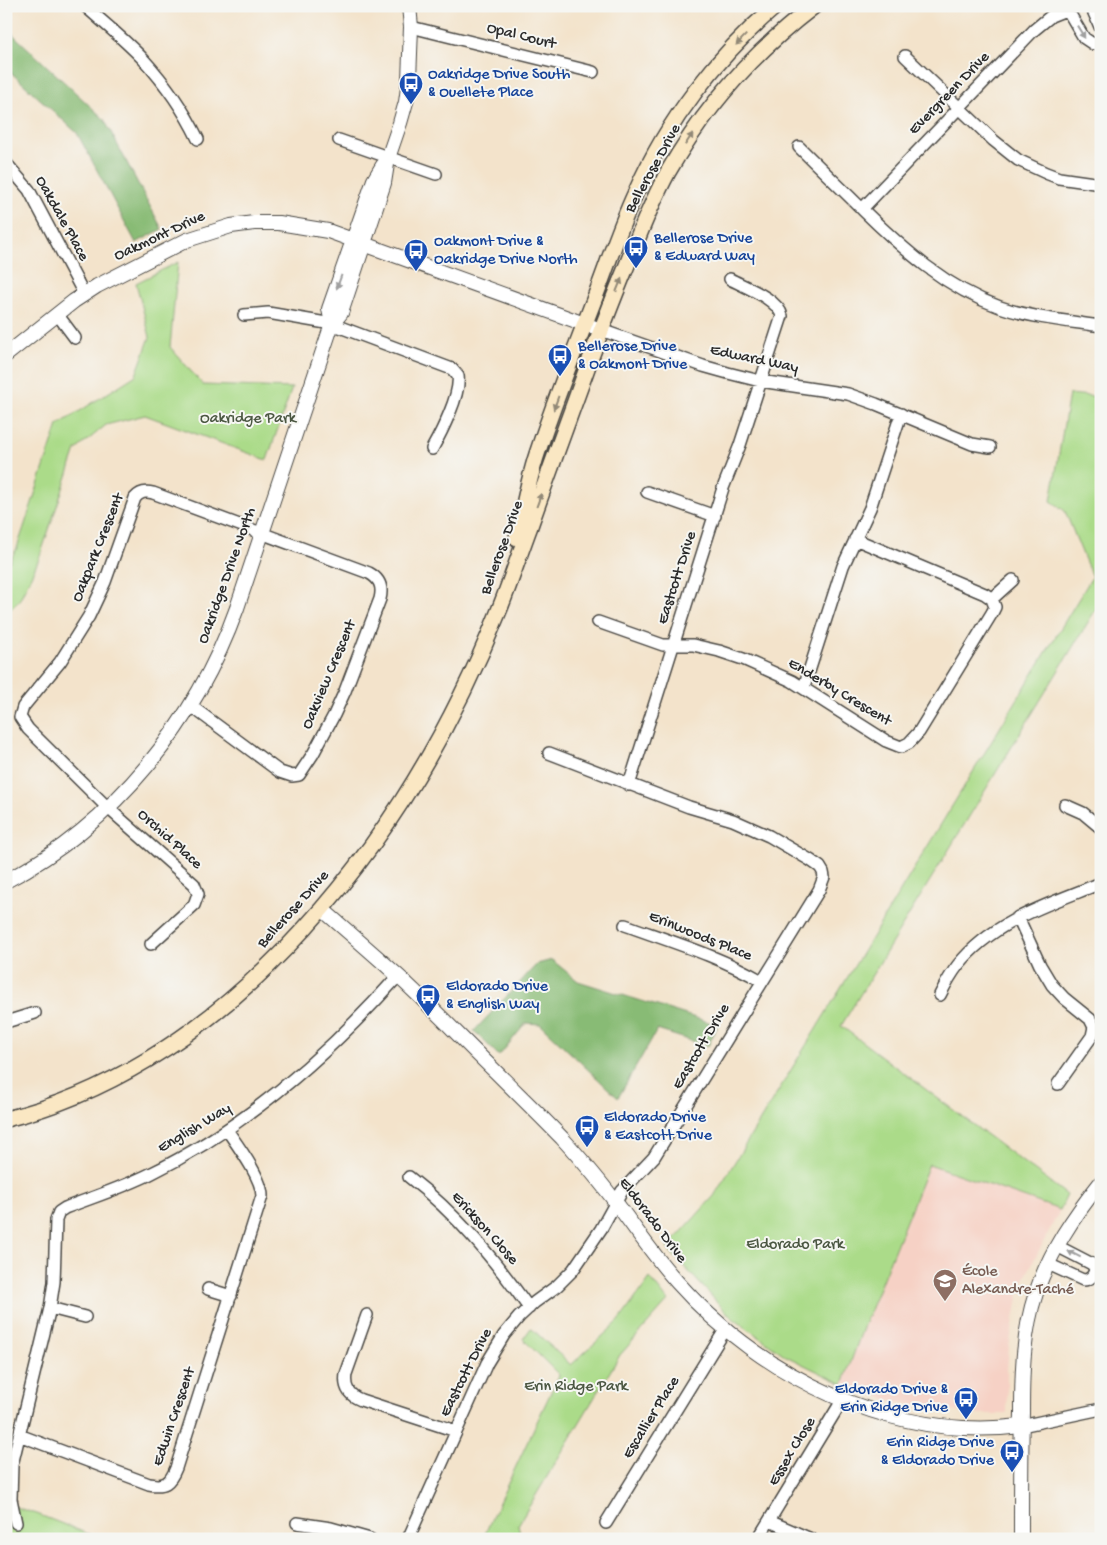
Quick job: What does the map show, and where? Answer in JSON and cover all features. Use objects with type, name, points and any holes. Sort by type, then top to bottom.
[{"type":"main road","name":"Bellerose Drive","points":[[499,612],[537,455],[636,192],[661,145],[707,77],[745,35],[776,6]]},
{"type":"main road","name":"Bellerose Drive","points":[[6,1120],[83,1094],[118,1077],[164,1049],[207,1018],[248,985],[284,950],[322,909],[384,828],[445,730],[474,671],[499,612],[601,330],[648,214],[668,172],[710,108],[743,70],[786,28],[814,6]]},
{"type":"street","points":[[86,6],[150,67],[186,114],[198,139]]},
{"type":"street","name":"Oakridge Drive North","points":[[6,880],[28,869],[60,848],[108,808],[132,783],[154,758],[191,706],[226,637],[332,324],[340,313],[358,242],[384,183],[388,158],[406,102],[409,80],[411,26],[409,6]]},
{"type":"street","points":[[1091,6],[1101,29]]},
{"type":"street","name":"Evergreen Drive","points":[[862,209],[1034,30],[1052,16],[1072,8],[1087,41],[1093,44],[1101,42]]},
{"type":"street","name":"Opal Court","points":[[411,26],[593,72]]},
{"type":"street","points":[[905,56],[1006,151],[1029,166],[1059,178],[1101,184]]},
{"type":"street","points":[[339,140],[436,174]]},
{"type":"street","points":[[798,147],[898,243],[924,265],[959,288],[1017,312],[1101,326]]},
{"type":"street","name":"Oakdale Place","points":[[6,163],[29,190],[84,294]]},
{"type":"street","name":"Oakmont Drive","points":[[6,355],[84,294],[176,245],[208,232],[254,223],[279,223],[328,231],[601,330]]},
{"type":"street","name":"Eastcott Drive","points":[[629,785],[723,488],[740,445],[781,321],[782,314],[766,298],[730,279]]},
{"type":"street","points":[[244,315],[268,313],[332,324],[446,366],[455,372],[459,380],[457,391],[442,432],[432,449]]},
{"type":"street","points":[[56,314],[75,338]]},
{"type":"street","name":"Edward Way","points":[[601,330],[704,366],[760,381],[848,394],[972,444],[990,447]]},
{"type":"street","points":[[804,688],[843,566],[870,508],[901,414]]},
{"type":"street","name":"Oakpark Crescent","points":[[108,808],[28,729],[22,721],[21,712],[28,698],[69,650],[89,616],[105,582],[135,498],[143,492],[153,493],[262,533]]},
{"type":"street","points":[[647,492],[715,516]]},
{"type":"street","name":"Oakview Crescent","points":[[191,706],[280,772],[292,776],[298,775],[306,766],[345,691],[380,598],[382,588],[380,583],[369,573],[262,533]]},
{"type":"street","points":[[855,539],[986,594],[992,599],[1013,580]]},
{"type":"street","name":"Enderby Crescent","points":[[598,622],[662,645],[693,646],[725,652],[785,677],[886,740],[901,752],[919,732],[992,613],[995,607],[992,599]]},
{"type":"street","name":"Eastcott Drive","points":[[408,1539],[495,1349],[511,1326],[573,1270],[591,1245],[622,1191],[649,1163],[659,1149],[819,890],[824,877],[820,867],[783,843],[758,830],[733,820],[689,807],[549,754]]},
{"type":"street","points":[[1065,805],[1083,813],[1101,828]]},
{"type":"street","name":"Orchid Place","points":[[108,808],[191,880],[197,889],[198,894],[194,905],[151,944]]},
{"type":"street","points":[[940,995],[954,970],[972,949],[997,929],[1018,917],[1101,883]]},
{"type":"street","name":"Eldorado Drive","points":[[322,909],[398,976],[561,1137],[616,1202],[677,1283],[725,1330],[752,1350],[781,1369],[806,1382],[877,1412],[927,1423],[973,1428],[1021,1426]]},
{"type":"street","points":[[1018,917],[1040,965],[1052,984],[1064,998],[1090,1018],[1094,1027],[1092,1036],[1058,1084]]},
{"type":"street","name":"Erinwoods Place","points":[[625,925],[713,956],[762,981]]},
{"type":"street","name":"English Way","points":[[16,1523],[11,1504],[12,1465],[50,1308],[54,1282],[56,1227],[58,1216],[62,1210],[147,1176],[227,1130],[269,1099],[317,1059],[354,1024],[398,976]]},
{"type":"street","points":[[6,1022],[35,1013]]},
{"type":"street","name":"Edwin Crescent","points":[[19,1435],[149,1484],[167,1483],[176,1468],[261,1201],[262,1191],[258,1180],[227,1130]]},
{"type":"street","name":"Erickson Close","points":[[409,1177],[435,1198],[469,1232],[529,1308]]},
{"type":"street","points":[[1021,1539],[1022,1365],[1025,1342],[1036,1293],[1048,1264],[1069,1226],[1101,1182]]},
{"type":"street","points":[[1048,1264],[1082,1280],[1094,1275],[1095,1269],[1092,1264],[1057,1246]]},
{"type":"street","points":[[208,1289],[231,1296]]},
{"type":"street","points":[[50,1308],[86,1318]]},
{"type":"street","points":[[367,1315],[346,1374],[345,1383],[349,1393],[360,1400],[456,1431]]},
{"type":"street","name":"Escallier Place","points":[[606,1524],[725,1330]]},
{"type":"street","name":"Essex Close","points":[[758,1539],[844,1399]]},
{"type":"street","points":[[1021,1426],[1101,1409]]},
{"type":"street","points":[[769,1521],[811,1539]]},
{"type":"street","points":[[297,1523],[330,1528],[370,1539]]},
{"type":"shaded area","name":"École Alexandre-Taché","points":[[929,1164],[1060,1210],[1020,1287],[1009,1347],[1006,1414],[972,1414],[924,1407],[889,1400],[843,1384],[864,1325]]},
{"type":"green space","points":[[6,28],[104,119],[162,229],[136,243],[77,133],[6,68]]},
{"type":"green space","name":"Oakridge Park","points":[[178,262],[170,347],[203,385],[292,388],[267,460],[145,415],[106,425],[76,450],[39,559],[20,599],[6,614],[6,568],[17,548],[58,425],[136,375],[150,337],[136,283]]},
{"type":"green space","name":"Eldorado Park","points":[[1069,394],[1101,397],[1101,601],[841,1026],[1067,1195],[1060,1210],[929,1164],[864,1325],[843,1384],[786,1356],[731,1317],[667,1248],[714,1196],[1092,577],[1065,511],[1051,501]]},
{"type":"green space","points":[[552,960],[578,981],[718,1025],[708,1046],[657,1030],[618,1098],[540,1024],[526,1023],[499,1056],[474,1031],[537,964]]},
{"type":"green space","name":"Erin Ridge Park","points":[[650,1278],[668,1301],[620,1355],[518,1525],[521,1539],[483,1539],[559,1375],[523,1339],[531,1328],[571,1365],[619,1321]]},
{"type":"green space","points":[[6,1504],[37,1514],[101,1539],[6,1539]]},
{"type":"place","name":"Oakridge Drive South & Ouellete Place","points":[[411,105]]},
{"type":"place","name":"Bellerose Drive & Edward Way","points":[[636,269]]},
{"type":"place","name":"Oakmont Drive & Oakridge Drive North","points":[[416,272]]},
{"type":"place","name":"Bellerose Drive & Oakmont Drive","points":[[560,377]]},
{"type":"place","name":"Eldorado Drive & English Way","points":[[428,1017]]},
{"type":"place","name":"Eldorado Drive & Eastcott Drive","points":[[587,1148]]},
{"type":"place","name":"École Alexandre-Taché","points":[[945,1302]]},
{"type":"place","name":"Eldorado Drive & Erin Ridge Drive","points":[[966,1420]]},
{"type":"place","name":"Erin Ridge Drive & Eldorado Drive","points":[[1012,1473]]}]
